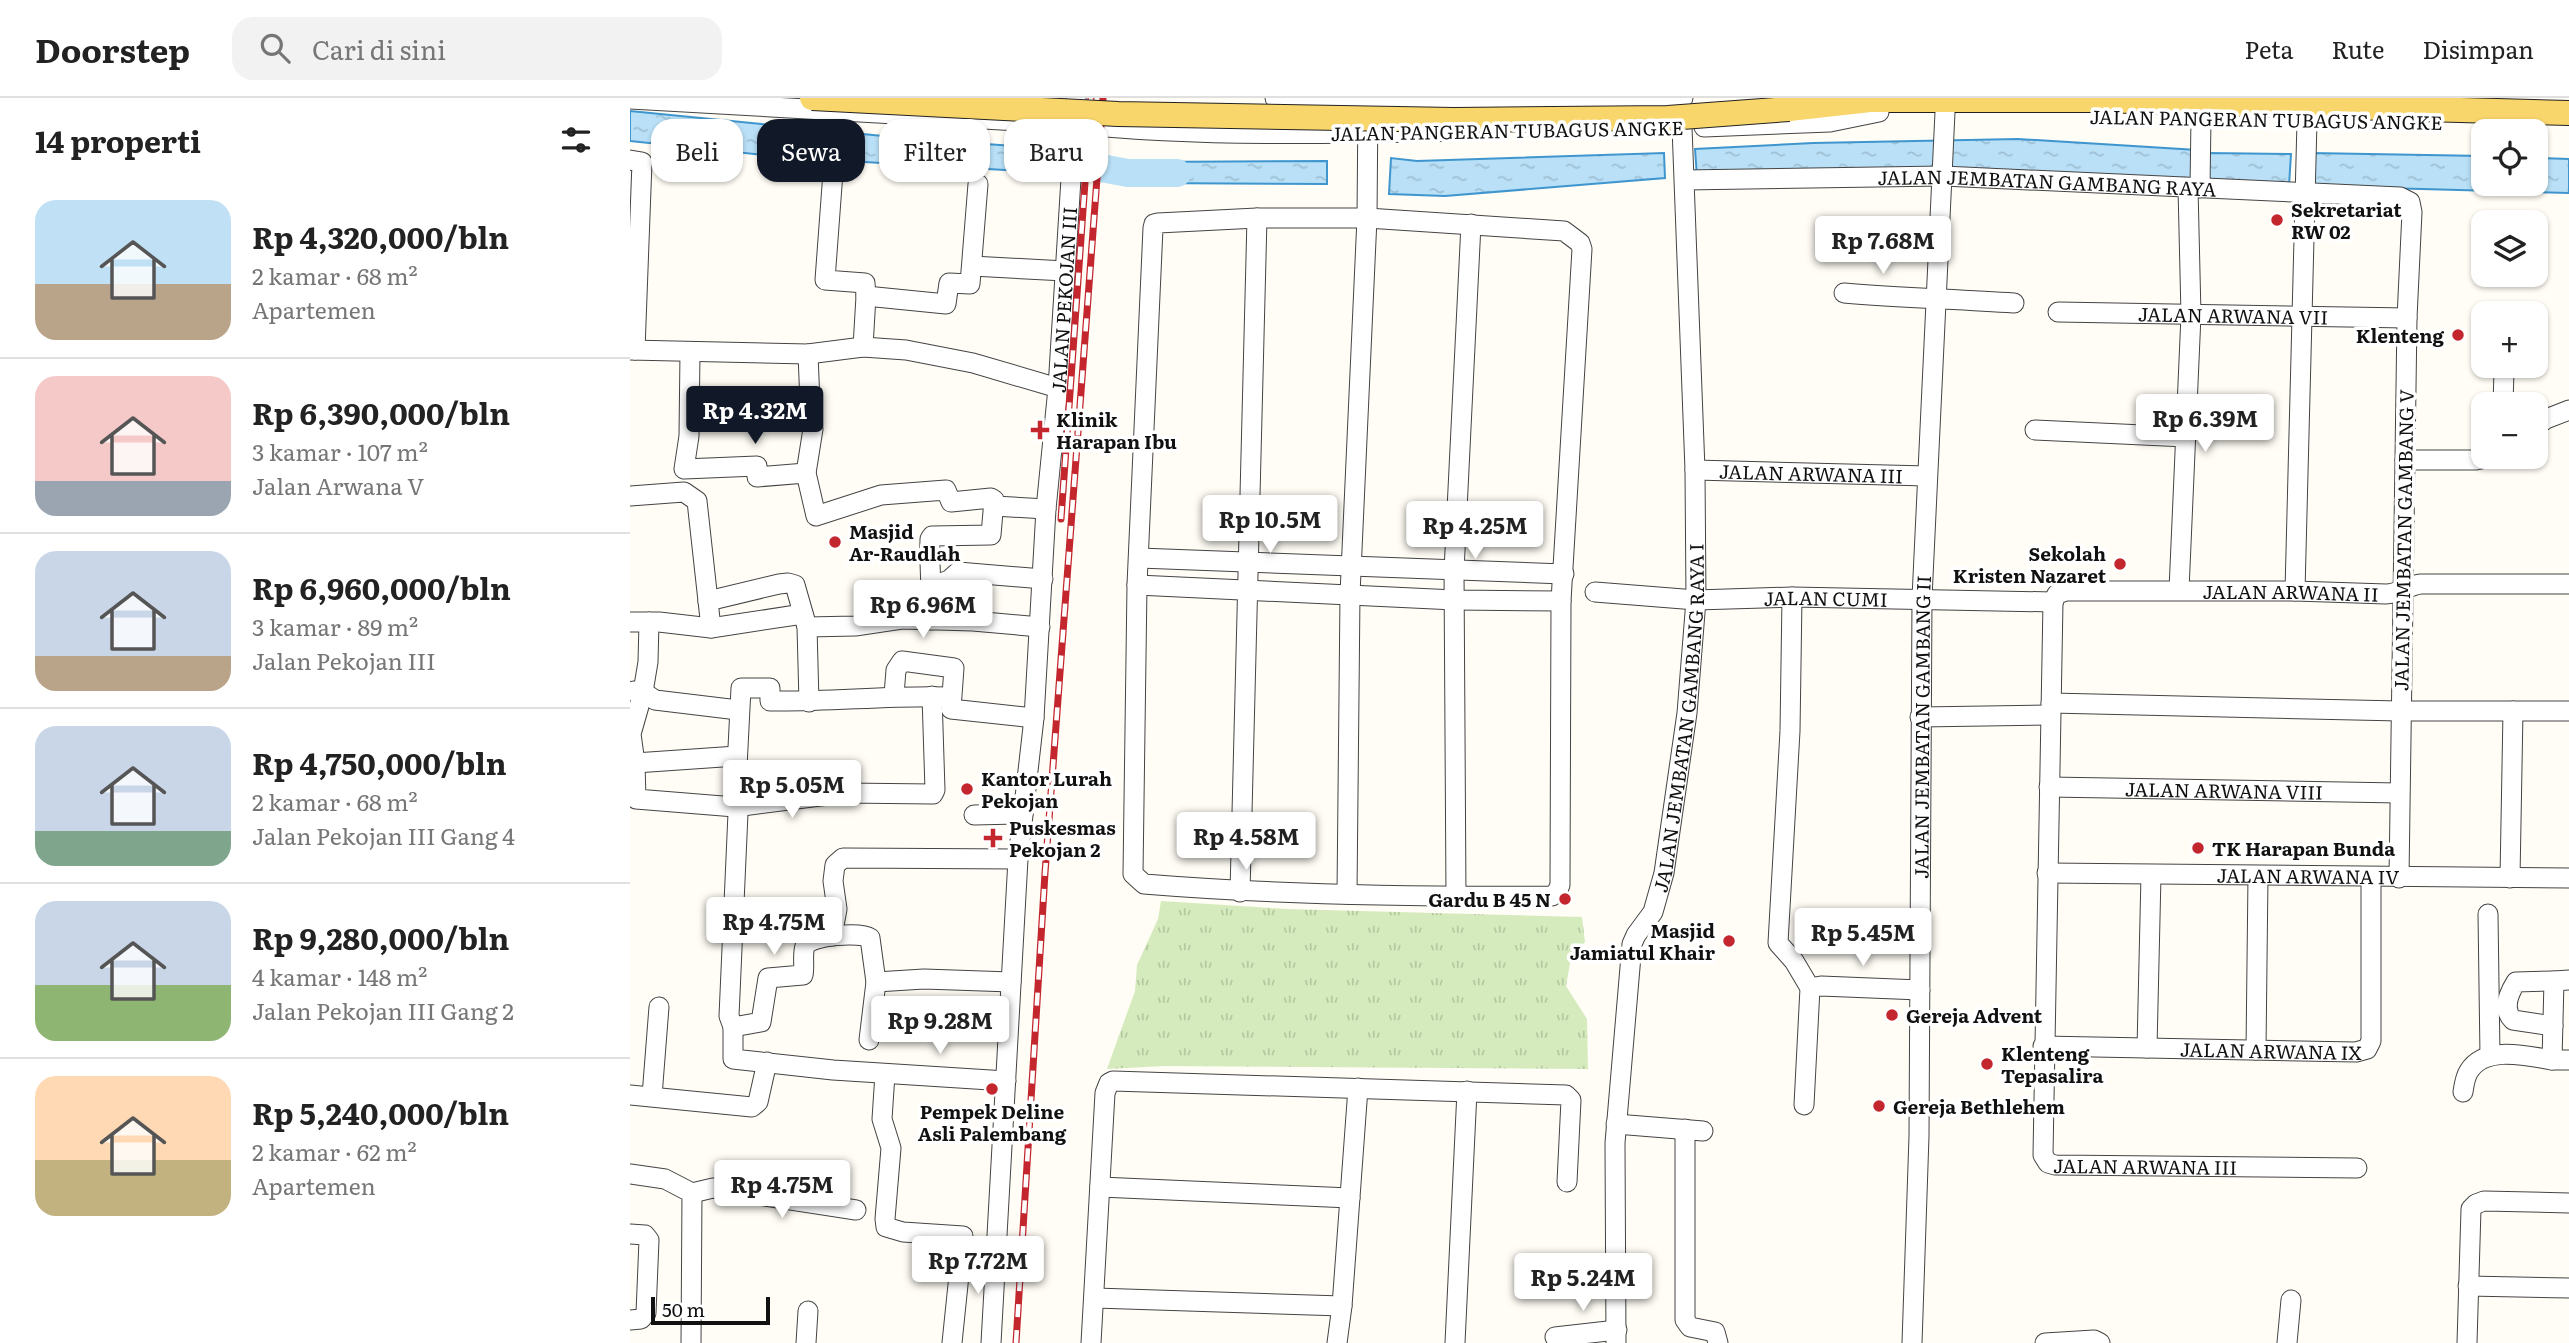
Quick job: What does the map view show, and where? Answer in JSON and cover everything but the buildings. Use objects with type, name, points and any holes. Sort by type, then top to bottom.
[{"type":"main road","name":"JALAN PANGERAN TUBAGUS ANGKE","points":[[812,98],[1118,114],[1454,120],[1668,118],[1869,103],[2044,99],[2176,100],[2204,112]]},
{"type":"main road","name":"JALAN PANGERAN TUBAGUS ANGKE","points":[[1869,103],[1945,122],[2430,103],[2524,105],[2569,113]]},
{"type":"main road","name":"JALAN PANGERAN TUBAGUS ANGKE","points":[[2306,108],[2569,125]]},
{"type":"street","points":[[1059,98],[1062,119]]},
{"type":"street","name":"JALAN PEKOJAN III","points":[[1071,119],[1076,98]]},
{"type":"street","points":[[1134,98],[1130,116],[1139,131]]},
{"type":"street","name":"JALAN PANGERAN TUBAGUS ANGKE","points":[[1275,98],[1683,98]]},
{"type":"street","name":"JALAN PANGERAN TUBAGUS ANGKE","points":[[630,99],[1004,125]]},
{"type":"street","points":[[1347,894],[1350,594],[1367,218],[1368,100]]},
{"type":"street","name":"JALAN PANGERAN TUBAGUS ANGKE","points":[[1108,131],[1367,138],[1682,135],[1830,122],[1869,103]]},
{"type":"street","points":[[2295,591],[2306,108]]},
{"type":"street","points":[[2179,590],[2196,184],[2204,112]]},
{"type":"street","name":"JALAN JEMBATAN GAMBANG II","points":[[1912,1343],[1919,1136],[1922,598],[1945,122]]},
{"type":"street","name":"JALAN JEMBATAN GAMBANG RAYA I","points":[[1616,1336],[1616,1125],[1632,943],[1653,912],[1664,873],[1687,713],[1696,600],[1695,470],[1682,135]]},
{"type":"street","points":[[630,160],[642,162],[633,350],[808,354],[863,346],[906,350],[973,363],[1058,388]]},
{"type":"street","name":"JALAN JEMBATAN GAMBANG RAYA","points":[[1684,179],[1943,174],[2305,187],[2400,197],[2410,202]]},
{"type":"street","points":[[832,182],[825,280],[865,283],[863,346]]},
{"type":"street","name":"JALAN PEKOJAN III","points":[[991,1343],[1018,859],[1034,718],[1070,182]]},
{"type":"street","points":[[866,296],[946,304],[949,283],[970,284],[978,184]]},
{"type":"street","name":"JALAN JEMBATAN GAMBANG V","points":[[2399,878],[2407,318],[2412,212],[2410,202]]},
{"type":"street","points":[[1240,892],[1257,218]]},
{"type":"street","points":[[1257,218],[1367,218],[1564,231],[1580,243],[1582,249],[1561,601],[1560,885],[1558,892],[1552,896],[1456,897],[1240,892],[1144,884],[1133,874],[1137,585],[1154,224],[1257,218]]},
{"type":"street","points":[[1456,897],[1454,571],[1471,225]]},
{"type":"street","points":[[972,266],[1065,271]]},
{"type":"street","points":[[1844,293],[2014,303]]},
{"type":"street","name":"JALAN ARWANA VII","points":[[2058,312],[2407,318]]},
{"type":"street","points":[[684,492],[689,436],[690,352]]},
{"type":"street","points":[[808,354],[814,429],[806,473],[816,516],[881,495],[946,490],[950,502],[991,498],[994,500],[991,535],[931,537],[929,573],[933,586],[932,620]]},
{"type":"street","points":[[2548,418],[2569,410]]},
{"type":"street","points":[[2035,430],[2186,437]]},
{"type":"street","points":[[2405,460],[2471,460]]},
{"type":"street","points":[[684,469],[757,466],[757,477],[806,473]]},
{"type":"street","name":"JALAN ARWANA III","points":[[1695,470],[1927,476]]},
{"type":"street","points":[[630,496],[684,492],[697,501],[712,628]]},
{"type":"street","points":[[994,506],[1046,509]]},
{"type":"street","points":[[1139,558],[1563,574]]},
{"type":"street","points":[[933,586],[949,580],[958,572],[1043,579]]},
{"type":"street","points":[[708,601],[788,583],[795,585],[805,621],[809,702]]},
{"type":"street","name":"JALAN ARWANA II","points":[[2179,590],[2386,594],[2421,584],[2569,584]]},
{"type":"street","points":[[1137,585],[1455,600],[1561,601]]},
{"type":"street","name":"JALAN CUMI","points":[[1595,592],[1696,600],[1792,597],[2053,602],[2057,594],[2066,591],[2179,590]]},
{"type":"street","points":[[1792,597],[1790,732],[1778,943],[1794,961],[1810,988],[1804,1105]]},
{"type":"street","name":"JALAN ARWANA III","points":[[2053,602],[2043,1155],[2048,1163],[2055,1165],[2357,1168]]},
{"type":"street","points":[[894,695],[896,670],[902,661],[954,668],[945,701],[933,794],[844,793],[735,807],[636,799],[631,734],[637,691],[648,662],[639,622],[712,628],[805,621],[855,626],[902,620],[932,620],[1040,627]]},
{"type":"street","points":[[1006,1081],[885,1074],[734,1060],[733,1027],[729,1016],[738,813],[735,807],[738,710],[742,687],[771,688],[769,701],[809,702],[894,695],[945,701],[1034,718]]},
{"type":"street","points":[[637,691],[656,700],[738,710]]},
{"type":"street","points":[[1920,717],[2050,709],[2569,711]]},
{"type":"street","points":[[2510,878],[2513,711]]},
{"type":"street","points":[[634,774],[737,756]]},
{"type":"street","name":"JALAN ARWANA VIII","points":[[2049,787],[2399,793]]},
{"type":"street","points":[[974,815],[1023,814]]},
{"type":"street","points":[[832,936],[837,909],[835,865],[843,858],[1018,859]]},
{"type":"street","name":"JALAN ARWANA IV","points":[[2047,873],[2569,878]]},
{"type":"street","points":[[2147,1048],[2151,875]]},
{"type":"street","points":[[2256,1050],[2258,876]]},
{"type":"street","name":"JALAN ARWANA IX","points":[[2043,1046],[2356,1052],[2367,1049],[2371,1041],[2371,878]]},
{"type":"street","points":[[2488,914],[2490,1056]]},
{"type":"street","points":[[733,1027],[761,1022],[767,979],[803,975],[806,944],[832,936],[869,936],[876,982],[869,1040]]},
{"type":"street","points":[[876,982],[925,979],[1011,982]]},
{"type":"street","points":[[2463,1092],[2467,1073],[2477,1061],[2490,1056],[2512,1054],[2561,1060],[2553,1027],[2561,980],[2516,982],[2511,990],[2507,1008],[2509,1016],[2513,1020],[2553,1027]]},
{"type":"street","points":[[1810,988],[1821,986],[1920,990]]},
{"type":"street","points":[[652,1096],[659,1007]]},
{"type":"street","points":[[630,1095],[752,1107],[758,1102],[767,1062]]},
{"type":"street","points":[[885,1074],[882,1119],[891,1147],[886,1227],[893,1230],[963,1236],[952,1343]]},
{"type":"street","points":[[1091,1343],[1105,1093],[1109,1083],[1113,1081],[1566,1095],[1571,1100],[1567,1182]]},
{"type":"street","points":[[1337,1343],[1357,1088]]},
{"type":"street","points":[[1455,1343],[1467,1091]]},
{"type":"street","points":[[1616,1125],[1694,1130],[1685,1320],[1690,1327],[1715,1332],[1718,1343]]},
{"type":"street","points":[[630,1174],[665,1179],[688,1190],[713,1188],[856,1209]]},
{"type":"street","points":[[1100,1187],[1350,1198]]},
{"type":"street","points":[[688,1190],[691,1343]]},
{"type":"street","points":[[2467,1343],[2471,1209],[2484,1201],[2569,1203]]},
{"type":"street","points":[[630,1234],[645,1235],[649,1240],[646,1313],[641,1319],[630,1320]]},
{"type":"street","points":[[2468,1286],[2569,1288]]},
{"type":"street","points":[[1094,1298],[1342,1306]]},
{"type":"street","points":[[2287,1343],[2291,1300]]},
{"type":"street","points":[[807,1343],[808,1311]]},
{"type":"street","points":[[1555,1337],[1616,1336]]},
{"type":"street","points":[[2045,1343],[2094,1340],[2100,1343]]},
{"type":"green space","points":[[1161,901],[1287,909],[1582,917],[1585,942],[1571,958],[1566,986],[1587,1019],[1588,1069],[1164,1066],[1107,1069],[1135,991],[1137,965],[1158,919]]},
{"type":"water","points":[[630,111],[711,119],[651,119],[651,143],[630,141]]},
{"type":"water","points":[[743,122],[757,124],[757,154],[743,153]]},
{"type":"water","points":[[865,134],[879,136],[879,163],[865,162]]},
{"type":"water","points":[[2018,139],[2197,150],[2196,180],[1697,177],[1695,149],[1813,143]]},
{"type":"water","points":[[990,144],[1004,145],[1004,170],[990,169]]},
{"type":"water","points":[[1664,153],[1665,178],[1445,196],[1389,194],[1391,158],[1417,161]]},
{"type":"water","points":[[2207,153],[2291,154],[2289,186],[2206,180]]},
{"type":"water","points":[[2311,153],[2471,156],[2471,190],[2311,186]]},
{"type":"water","points":[[2548,158],[2569,159],[2569,193],[2548,192]]},
{"type":"water","points":[[1327,161],[1327,184],[1141,183],[1141,162]]},
{"type":"waterway","points":[[1108,169],[1128,173],[1177,173]]},
{"type":"railway","points":[[1061,519],[1091,98]]},
{"type":"railway","points":[[1016,1343],[1045,873],[1103,98]]},
{"type":"place","name":"Sekretariat RW 02","points":[[2277,220]]},
{"type":"place","name":"Klenteng","points":[[2458,335]]},
{"type":"place","name":"Klinik Harapan Ibu","points":[[1040,430]]},
{"type":"place","name":"Masjid Ar-Raudlah","points":[[835,542]]},
{"type":"place","name":"Sekolah Kristen Nazaret","points":[[2120,564]]},
{"type":"place","name":"Kantor Lurah Pekojan","points":[[967,789]]},
{"type":"place","name":"Puskesmas Pekojan 2","points":[[993,838]]},
{"type":"place","name":"TK Harapan Bunda","points":[[2198,848]]},
{"type":"place","name":"Gardu B 45 N","points":[[1565,899]]},
{"type":"place","name":"Masjid Jamiatul Khair","points":[[1729,941]]},
{"type":"place","name":"Gereja Advent","points":[[1892,1015]]},
{"type":"place","name":"Klenteng Tepasalira","points":[[1987,1064]]},
{"type":"place","name":"Pempek Deline Asli Palembang","points":[[992,1089]]},
{"type":"place","name":"Gereja Bethlehem","points":[[1879,1106]]}]
